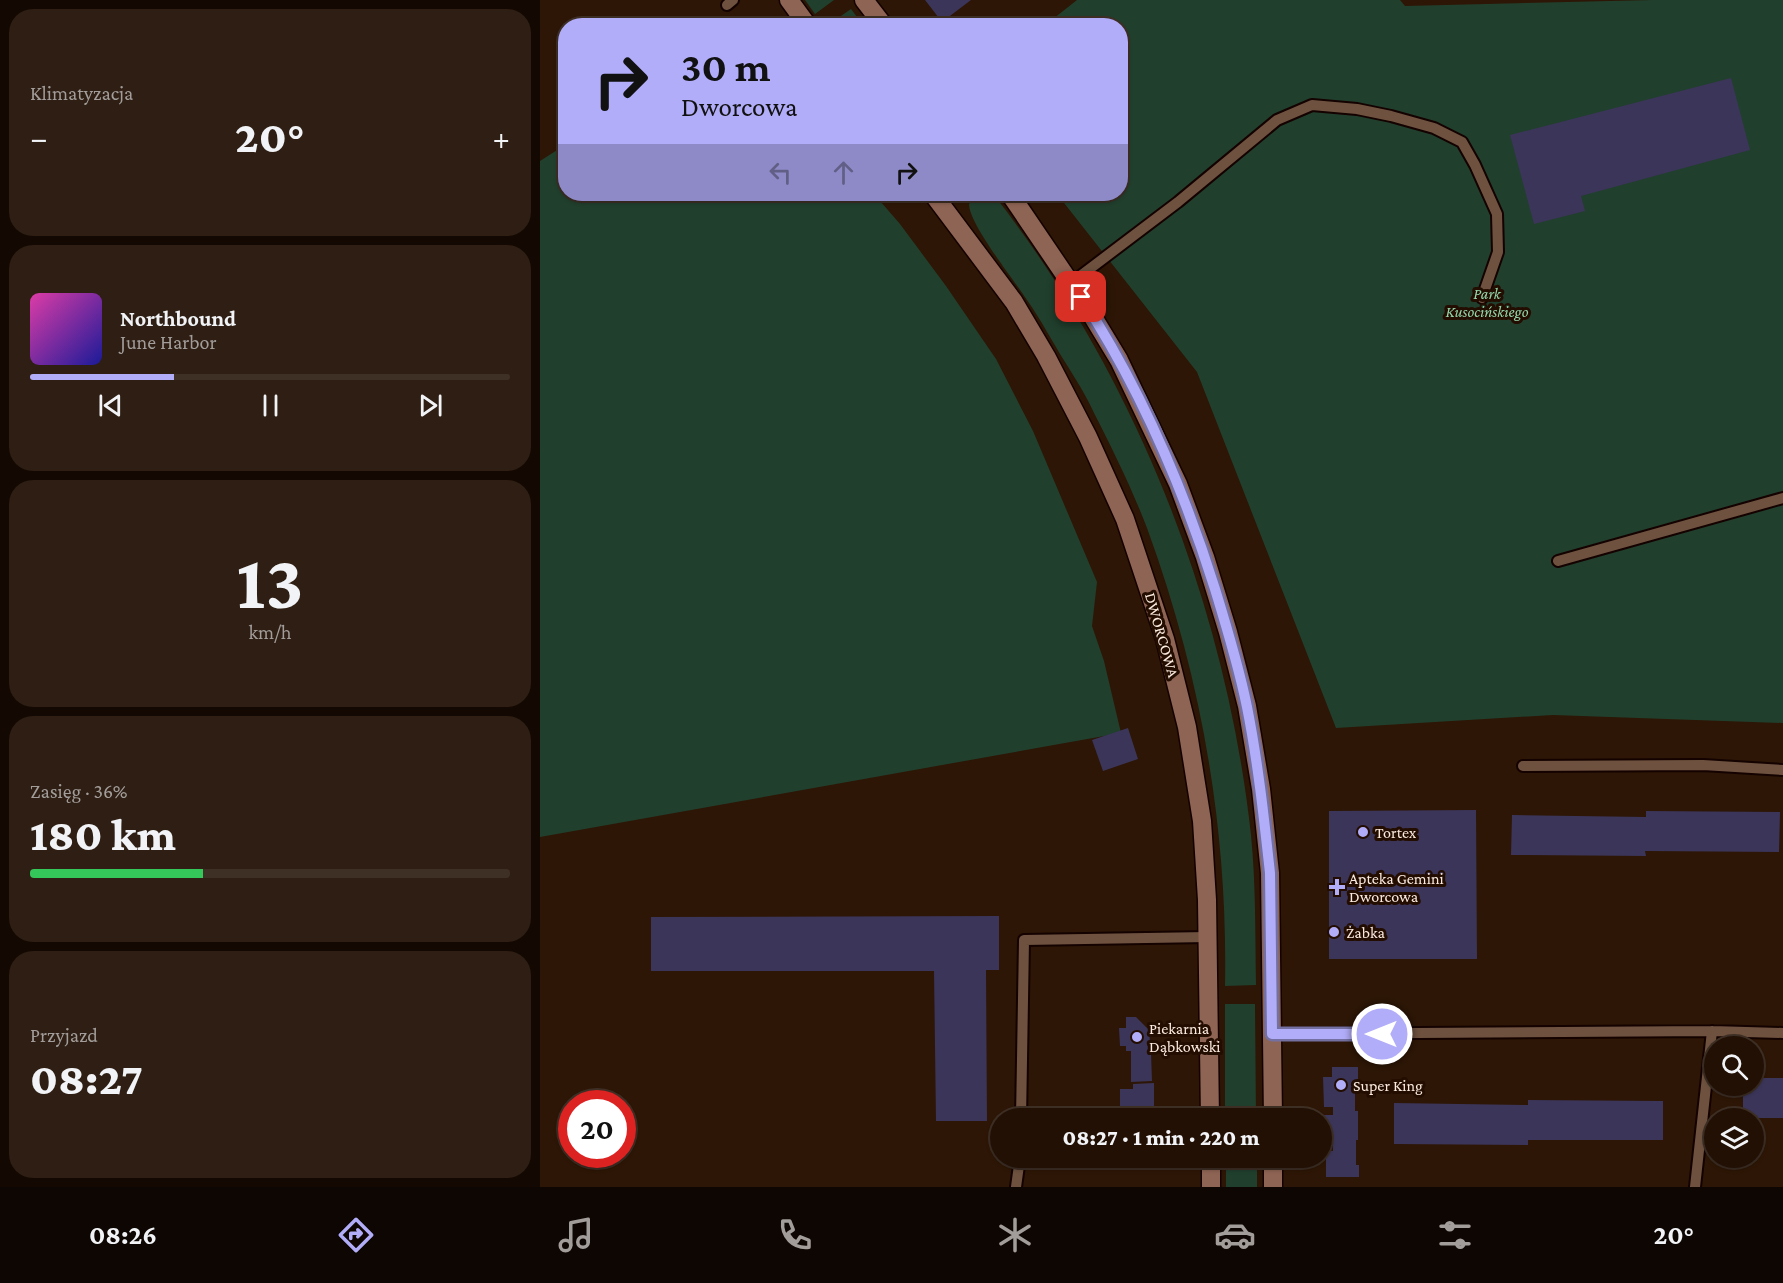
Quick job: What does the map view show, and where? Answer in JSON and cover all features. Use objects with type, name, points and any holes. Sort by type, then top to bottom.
[{"type":"street","points":[[789,0],[802,18]]},
{"type":"street","points":[[864,0],[878,18]]},
{"type":"street","name":"DWORCOWA","points":[[946,201],[1014,302],[1046,356],[1088,437],[1125,519],[1165,639],[1187,727],[1202,821],[1208,937],[1210,1108]]},
{"type":"street","points":[[1015,201],[1071,283],[1119,360],[1178,484],[1205,557],[1228,632],[1246,706],[1262,800],[1270,873],[1273,1108]]},
{"type":"street","points":[[1211,1168],[1211,1187]]},
{"type":"street","points":[[1273,1168],[1273,1187]]},
{"type":"lane","points":[[1071,283],[1178,202],[1277,120],[1312,105],[1357,109],[1391,116],[1434,128],[1462,142],[1497,214],[1498,252],[1482,298]]},
{"type":"lane","points":[[1558,561],[1783,498]]},
{"type":"lane","points":[[1523,766],[1703,765],[1783,770]]},
{"type":"lane","points":[[1021,1108],[1024,940],[1208,937]]},
{"type":"lane","points":[[1695,1187],[1712,1031]]},
{"type":"lane","points":[[1272,1034],[1712,1031],[1783,1033]]},
{"type":"lane","points":[[1016,1187],[1019,1168]]},
{"type":"green space","points":[[805,0],[834,0],[815,14]]},
{"type":"green space","name":"Park Kusocińskiego","points":[[1077,0],[1400,0],[1405,6],[1652,0],[1783,0],[1783,723],[1553,715],[1336,728],[1197,372],[1063,201],[1128,201],[1128,18],[1054,18]]},
{"type":"green space","points":[[851,9],[858,18],[838,18]]},
{"type":"green space","points":[[558,149],[558,201],[880,201],[946,286],[996,359],[1033,431],[1097,582],[1092,626],[1104,661],[1121,733],[540,837],[540,161]]},
{"type":"green space","points":[[971,201],[998,201],[1045,265],[1091,340],[1131,417],[1166,497],[1196,580],[1220,664],[1239,749],[1253,854],[1256,985],[1225,986],[1222,869],[1207,753],[1182,640],[1147,528],[1122,470],[1084,393],[1037,315],[976,225],[969,204]]},
{"type":"green space","points":[[1225,1004],[1255,1004],[1256,1108],[1225,1108]]},
{"type":"green space","points":[[1226,1168],[1257,1168],[1257,1187],[1226,1187]]},
{"type":"building","points":[[925,0],[971,0],[947,18],[939,18]]},
{"type":"building","points":[[1731,78],[1750,150],[1581,196],[1585,211],[1534,224],[1510,135]]},
{"type":"building","points":[[1128,728],[1138,759],[1103,771],[1092,740]]},
{"type":"building","points":[[1476,810],[1477,959],[1329,959],[1329,811]]},
{"type":"building","points":[[1646,811],[1780,812],[1779,852],[1645,851],[1646,856],[1511,855],[1512,815],[1646,817]]},
{"type":"building","points":[[999,916],[999,970],[986,970],[987,1121],[936,1121],[934,971],[651,971],[651,917]]},
{"type":"building","points":[[1126,1017],[1136,1017],[1149,1030],[1148,1053],[1151,1053],[1152,1081],[1131,1082],[1131,1051],[1126,1051],[1126,1046],[1120,1046],[1119,1028],[1126,1028]]},
{"type":"building","points":[[1332,1067],[1358,1067],[1358,1094],[1355,1094],[1355,1111],[1358,1111],[1356,1165],[1359,1165],[1359,1177],[1326,1177],[1326,1168],[1332,1168],[1333,1107],[1324,1107],[1323,1077],[1332,1077]]},
{"type":"building","points":[[1764,1078],[1783,1078],[1783,1118],[1764,1118],[1764,1108],[1743,1108],[1743,1096],[1764,1096]]},
{"type":"building","points":[[1154,1083],[1154,1108],[1120,1108],[1120,1089],[1133,1089],[1133,1084]]},
{"type":"building","points":[[1528,1100],[1663,1101],[1663,1140],[1528,1140],[1528,1145],[1394,1144],[1394,1103],[1528,1105]]},
{"type":"place","name":"Tortex","points":[[1363,832]]},
{"type":"place","name":"Apteka Gemini Dworcowa","points":[[1337,887]]},
{"type":"place","name":"Żabka","points":[[1334,932]]},
{"type":"place","name":"Piekarnia Dąbkowski","points":[[1137,1037]]},
{"type":"place","name":"Super King","points":[[1341,1085]]},
{"type":"route","points":[[1081,297],[1119,360],[1178,484],[1205,557],[1228,632],[1246,706],[1261,789],[1268,852],[1272,1034],[1382,1034]]}]
